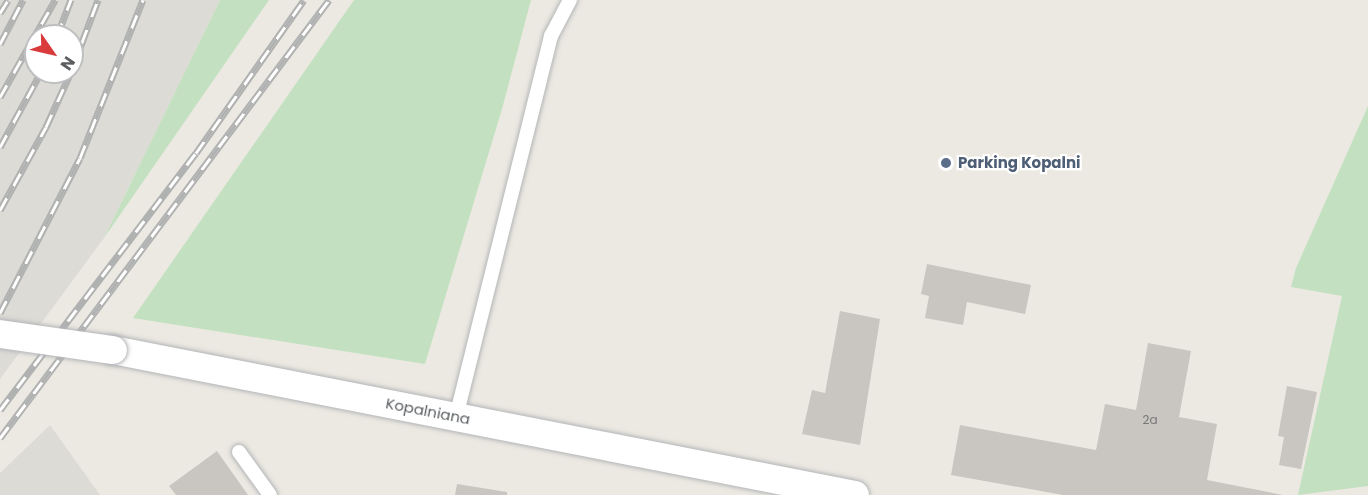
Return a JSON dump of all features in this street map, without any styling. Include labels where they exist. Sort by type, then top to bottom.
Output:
[{"type":"street","name":"Kopalniana","points":[[0,334],[114,350],[855,495]]},
{"type":"lane","points":[[456,417],[551,36],[570,0]]},
{"type":"lane","points":[[239,452],[270,495]]},
{"type":"shaded area","points":[[0,0],[220,0],[104,238],[0,379]]},
{"type":"shaded area","points":[[50,425],[100,495],[0,495],[0,473]]},
{"type":"green space","points":[[220,0],[269,0],[104,238]]},
{"type":"green space","points":[[354,0],[531,0],[502,109],[425,364],[133,318]]},
{"type":"green space","points":[[1368,106],[1368,486],[1298,495],[1342,296],[1291,287],[1296,268]]},
{"type":"building","points":[[927,264],[1031,285],[1025,314],[967,302],[963,325],[925,318],[929,296],[921,294]]},
{"type":"building","points":[[840,311],[880,319],[860,445],[802,434],[812,390],[825,393]]},
{"type":"building","points":[[1148,343],[1191,351],[1179,417],[1217,424],[1207,480],[1283,495],[1063,495],[951,475],[960,425],[1096,450],[1105,404],[1136,410]]},
{"type":"building","points":[[1287,386],[1317,392],[1301,469],[1279,465],[1284,437],[1278,436]]},
{"type":"building","points":[[217,451],[248,495],[176,495],[169,486]]},
{"type":"building","points":[[457,484],[507,492],[507,495],[455,495]]},
{"type":"railway","points":[[0,13],[8,0]]},
{"type":"railway","points":[[0,44],[23,0]]},
{"type":"railway","points":[[0,97],[55,0]]},
{"type":"railway","points":[[62,24],[71,0]]},
{"type":"railway","points":[[84,37],[98,0]]},
{"type":"railway","points":[[0,313],[80,158],[143,0]]},
{"type":"railway","points":[[0,410],[196,153],[304,0]]},
{"type":"railway","points":[[0,438],[329,0]]},
{"type":"railway","points":[[0,147],[34,84]]},
{"type":"railway","points":[[0,210],[46,127],[66,84]]},
{"type":"place","name":"Parking Kopalni","points":[[946,163]]}]
